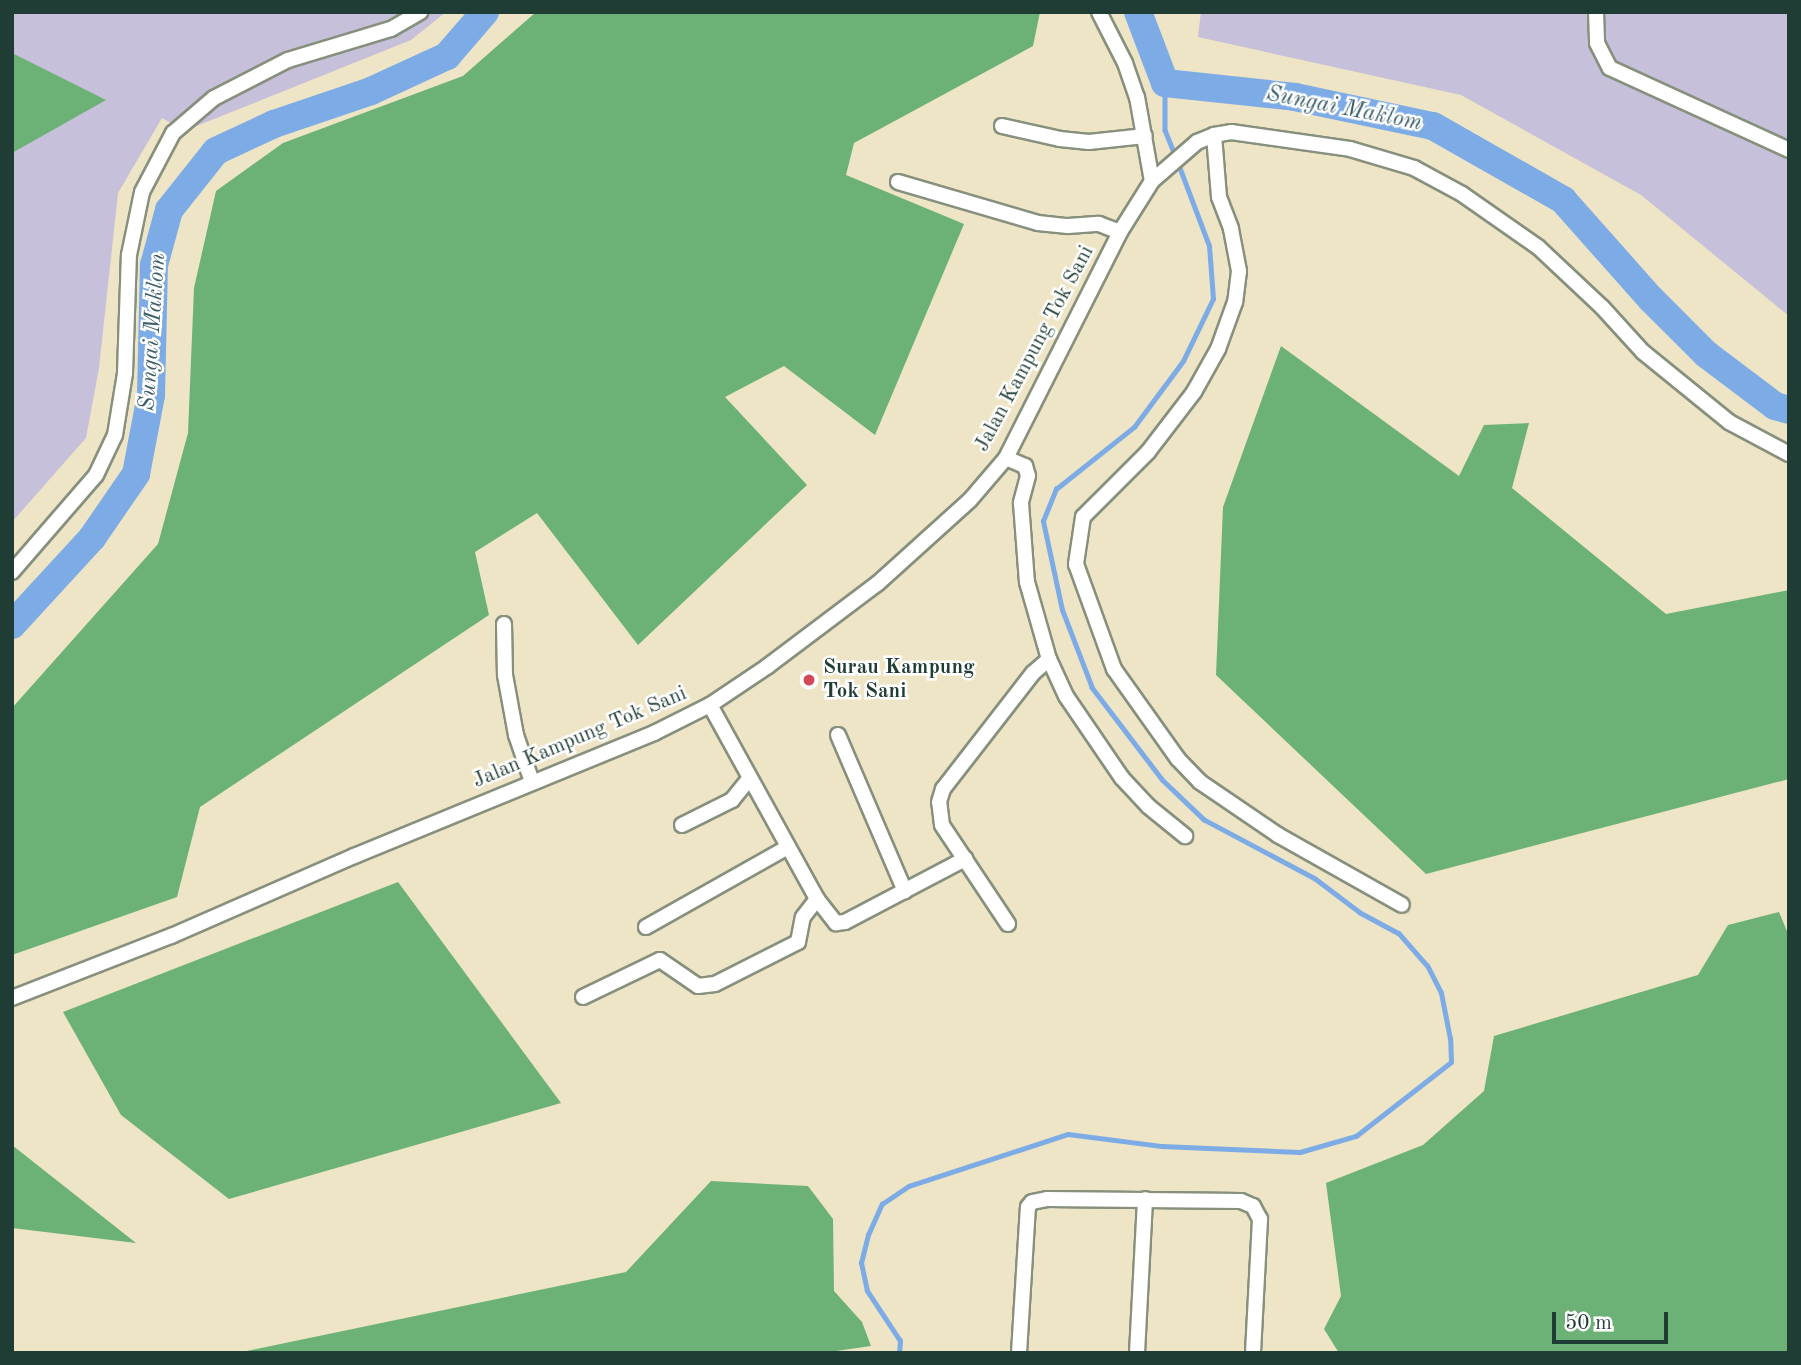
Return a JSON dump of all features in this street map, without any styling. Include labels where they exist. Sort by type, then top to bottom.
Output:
[{"type":"street","points":[[12,572],[96,475],[115,435],[125,373],[129,255],[142,192],[173,133],[214,98],[288,60],[391,29],[420,12]]},
{"type":"street","points":[[1099,12],[1125,63],[1155,178]]},
{"type":"street","points":[[1596,12],[1597,43],[1610,68],[1789,150]]},
{"type":"street","points":[[1002,126],[1060,139],[1089,142],[1145,136]]},
{"type":"street","name":"Jalan Kampung Tok Sani","points":[[12,998],[171,936],[654,733],[710,705],[877,584],[970,500],[1006,458],[1120,232],[1155,178],[1197,142],[1214,135],[1231,132],[1350,149],[1414,167],[1462,194],[1538,247],[1602,307],[1643,352],[1729,422],[1789,454]]},
{"type":"street","points":[[1214,135],[1219,197],[1231,229],[1239,271],[1235,302],[1218,349],[1194,392],[1148,452],[1083,517],[1076,564],[1114,668],[1178,759],[1200,782],[1278,835],[1402,905]]},
{"type":"street","points":[[898,182],[1038,223],[1068,226],[1099,224],[1120,232]]},
{"type":"street","points":[[1006,458],[1025,466],[1028,476],[1021,503],[1027,582],[1049,659],[1066,696],[1122,778],[1149,806],[1185,836]]},
{"type":"street","points":[[504,624],[505,675],[511,711],[532,782]]},
{"type":"street","points":[[1008,923],[942,825],[939,802],[943,789],[1033,673],[1049,659]]},
{"type":"street","points":[[710,705],[817,899],[836,923],[845,922],[965,859]]},
{"type":"street","points":[[838,735],[905,891]]},
{"type":"street","points":[[682,825],[732,800],[750,778]]},
{"type":"street","points":[[646,927],[788,846]]},
{"type":"street","points":[[583,997],[660,961],[698,986],[715,984],[798,942],[803,917],[817,899]]},
{"type":"street","points":[[1137,1353],[1145,1199]]},
{"type":"street","points":[[1019,1353],[1026,1221],[1032,1202],[1145,1199],[1241,1201],[1253,1206],[1260,1219],[1253,1353]]},
{"type":"shaded area","points":[[12,12],[446,12],[411,40],[184,131],[162,118],[118,193],[99,368],[86,438],[12,522]]},
{"type":"shaded area","points":[[1201,12],[1789,12],[1789,316],[1641,195],[1461,95],[1198,37]]},
{"type":"green space","points":[[536,12],[1040,12],[1033,46],[854,143],[846,175],[964,224],[875,435],[784,366],[725,397],[807,485],[638,645],[537,513],[475,552],[489,615],[200,807],[177,897],[12,955],[12,708],[158,544],[188,433],[194,288],[216,191],[283,143],[463,76]]},
{"type":"green space","points":[[12,53],[106,100],[12,153]]},
{"type":"green space","points":[[1281,346],[1459,476],[1484,425],[1529,423],[1512,488],[1666,614],[1789,590],[1789,779],[1426,874],[1216,675],[1223,507]]},
{"type":"green space","points":[[398,882],[561,1103],[229,1199],[121,1115],[63,1012]]},
{"type":"green space","points":[[1779,912],[1789,936],[1789,1353],[1339,1353],[1324,1329],[1341,1296],[1326,1183],[1423,1145],[1484,1091],[1494,1036],[1698,975],[1728,925]]},
{"type":"green space","points":[[12,1145],[136,1243],[12,1228]]},
{"type":"green space","points":[[711,1181],[808,1186],[833,1219],[834,1291],[862,1322],[871,1346],[822,1353],[237,1353],[626,1272]]},
{"type":"waterway","name":"Sungai Maklom","points":[[12,625],[92,538],[136,474],[151,395],[154,265],[169,210],[216,151],[274,124],[371,91],[447,56],[485,12]]},
{"type":"waterway","name":"Sungai Maklom","points":[[1138,12],[1165,83],[1295,97],[1433,126],[1563,200],[1651,299],[1706,354],[1775,406],[1789,410]]},
{"type":"waterway","points":[[1165,83],[1165,130],[1175,155]]},
{"type":"waterway","points":[[899,1353],[900,1341],[867,1291],[861,1263],[868,1235],[882,1204],[909,1186],[1068,1134],[1162,1146],[1300,1152],[1356,1136],[1451,1062],[1450,1039],[1441,993],[1427,966],[1399,934],[1360,913],[1315,879],[1204,820],[1162,780],[1092,688],[1062,610],[1043,521],[1056,489],[1134,427],[1183,361],[1213,299],[1209,246],[1178,164]]},
{"type":"place","name":"Surau Kampung Tok Sani","points":[[809,680]]}]
